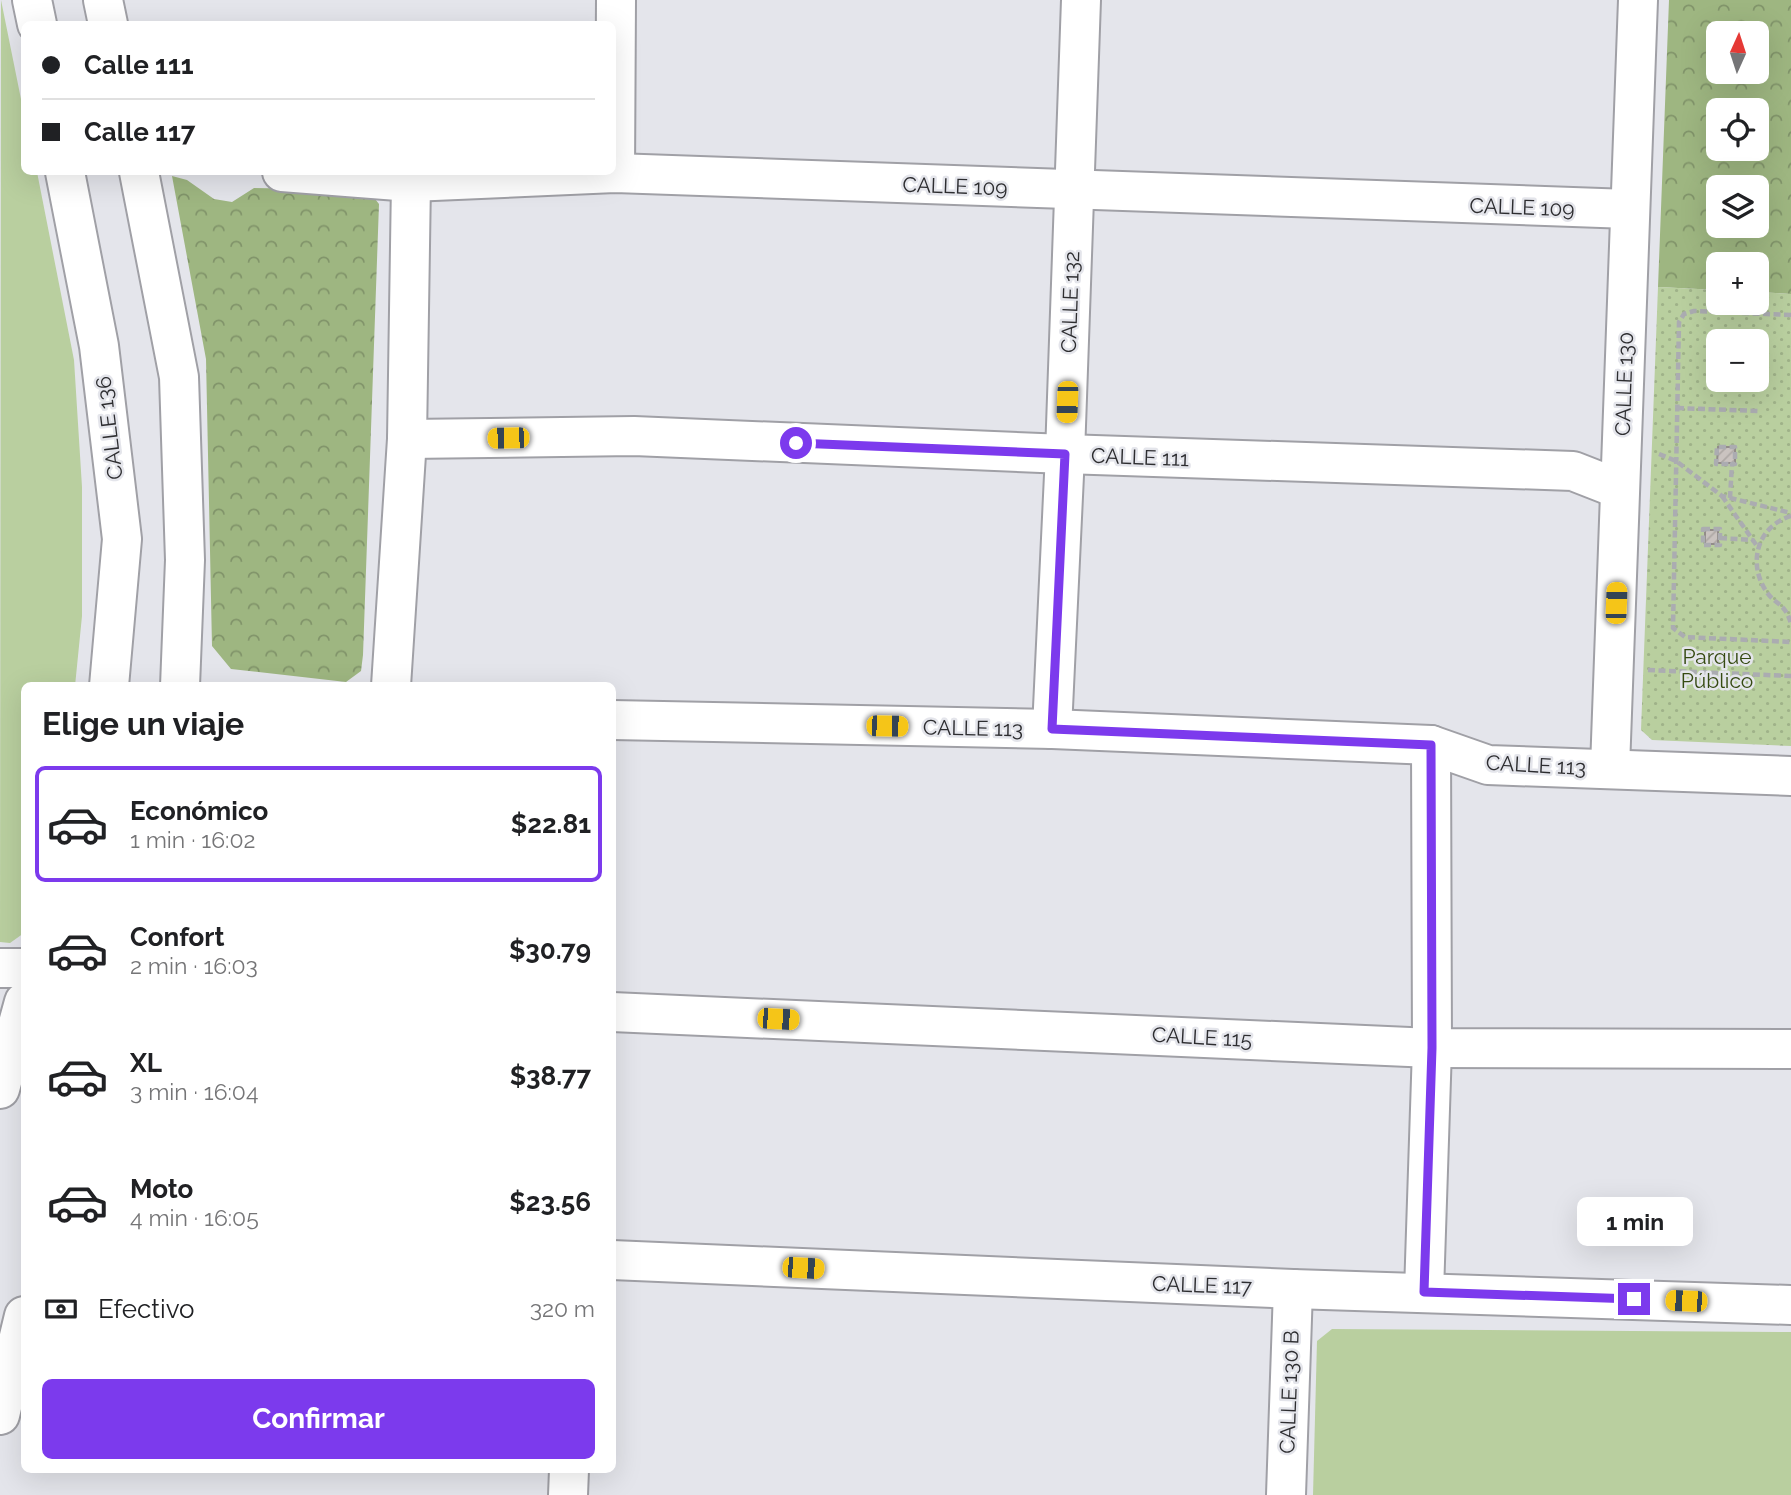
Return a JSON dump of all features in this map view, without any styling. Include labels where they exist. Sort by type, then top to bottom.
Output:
[{"type":"street","points":[[32,0],[36,21]]},
{"type":"street","points":[[103,0],[107,21]]},
{"type":"street","points":[[616,0],[616,21]]},
{"type":"street","name":"CALLE 132","points":[[1052,729],[1081,0]]},
{"type":"street","name":"CALLE 130","points":[[1610,768],[1638,0]]},
{"type":"street","name":"CALLE 109","points":[[616,173],[1629,209]]},
{"type":"street","name":"CALLE 136","points":[[66,175],[99,346],[122,539],[109,682]]},
{"type":"street","points":[[140,175],[179,377],[185,560],[180,682]]},
{"type":"street","name":"CALLE 109","points":[[321,175],[411,182],[570,175]]},
{"type":"street","points":[[391,682],[407,439],[411,182]]},
{"type":"street","name":"CALLE 111","points":[[407,439],[634,436],[1573,471],[1619,488]]},
{"type":"street","name":"CALLE 113","points":[[616,720],[1052,729],[1431,745],[1488,765],[1791,776]]},
{"type":"street","points":[[1424,1292],[1432,1048],[1431,745]]},
{"type":"street","points":[[0,968],[21,968]]},
{"type":"street","name":"CALLE 115","points":[[616,1012],[1432,1048],[1791,1049]]},
{"type":"street","points":[[0,1089],[21,1013]]},
{"type":"street","name":"CALLE 117","points":[[616,1261],[1293,1289],[1791,1305]]},
{"type":"street","name":"CALLE 130 B","points":[[1286,1495],[1293,1289]]},
{"type":"street","points":[[0,1415],[21,1328]]},
{"type":"street","points":[[568,1495],[569,1473]]},
{"type":"path","points":[[1791,315],[1694,312],[1684,314],[1679,322],[1673,628],[1685,637],[1791,642]]},
{"type":"path","points":[[1677,408],[1759,411]]},
{"type":"path","points":[[1730,498],[1735,447],[1717,446],[1716,464],[1732,464]]},
{"type":"path","points":[[1652,451],[1676,461],[1722,496],[1757,546],[1758,569],[1766,591],[1789,611],[1791,624]]},
{"type":"path","points":[[1722,496],[1791,514]]},
{"type":"path","points":[[1757,546],[1781,519],[1791,514]]},
{"type":"path","points":[[1703,529],[1720,529],[1720,538],[1720,545],[1703,545],[1703,529]]},
{"type":"path","points":[[1720,538],[1753,540]]},
{"type":"path","points":[[1644,670],[1791,676]]},
{"type":"green space","points":[[1,0],[21,99],[21,175],[38,175],[74,360],[82,487],[82,616],[75,682],[21,682],[21,935],[10,943],[0,942]]},
{"type":"green space","points":[[1669,0],[1791,0],[1791,294],[1769,293],[1769,252],[1706,252],[1706,289],[1658,287]]},
{"type":"green space","points":[[172,176],[187,180],[214,199],[232,202],[254,188],[368,190],[379,204],[363,655],[361,671],[346,682],[231,669],[212,646],[206,359]]},
{"type":"green space","name":"Parque Público","points":[[1658,287],[1706,289],[1706,315],[1769,315],[1769,293],[1791,294],[1791,746],[1652,740],[1641,730]]},
{"type":"green space","points":[[1332,1329],[1791,1332],[1791,1495],[1313,1495],[1317,1341]]},
{"type":"building","points":[[1718,447],[1735,447],[1735,463],[1717,463]]},
{"type":"building","points":[[1705,530],[1718,530],[1718,544],[1705,544]]},
{"type":"route","points":[[796,443],[1065,454],[1052,729],[1431,745],[1432,1048],[1424,1292],[1634,1299]]}]
